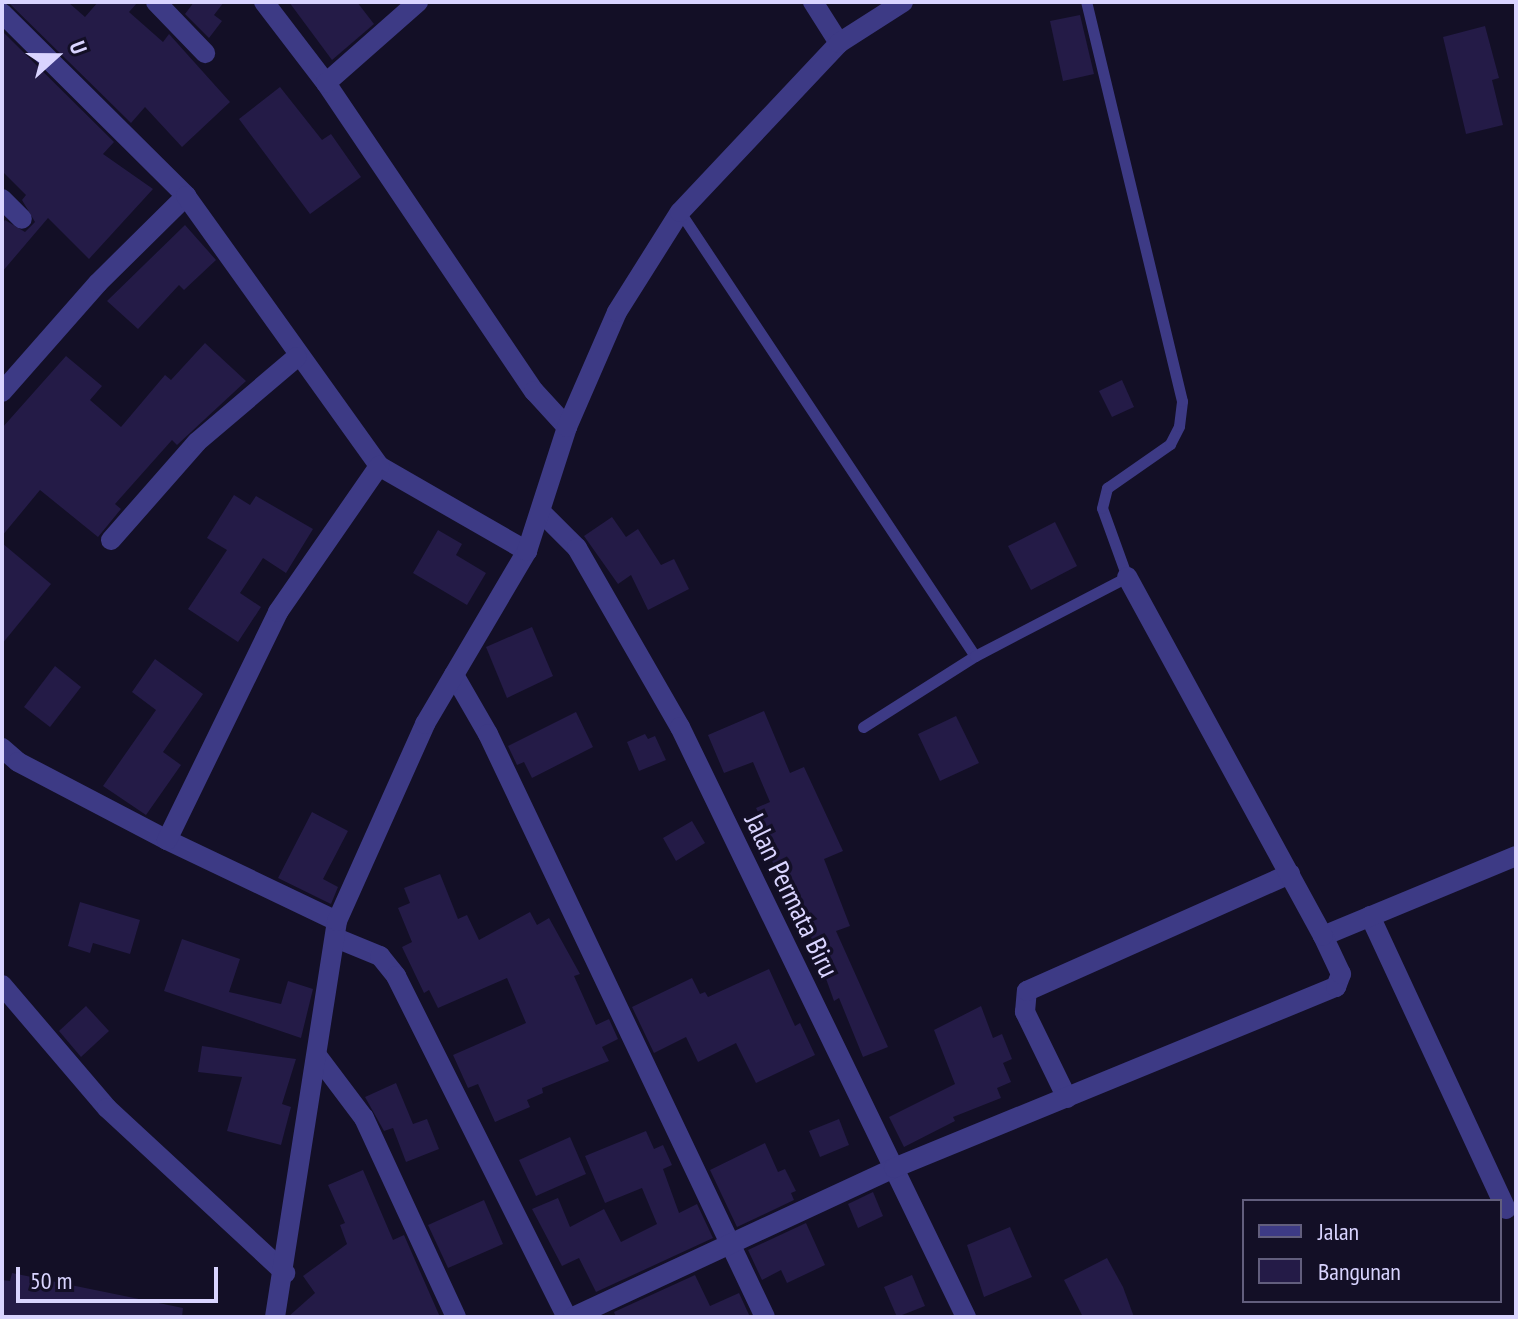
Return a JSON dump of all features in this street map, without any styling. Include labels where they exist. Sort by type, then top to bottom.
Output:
[{"type":"street","points":[[156,2],[205,53]]},
{"type":"street","points":[[264,2],[326,83],[534,391],[567,427]]},
{"type":"street","points":[[326,83],[418,2]]},
{"type":"street","points":[[813,2],[839,43]]},
{"type":"street","points":[[275,1317],[285,1273],[336,930],[391,793],[454,675],[527,551],[543,514],[567,427],[617,312],[680,212],[839,43],[903,2]]},
{"type":"street","points":[[2,13],[186,196],[297,357],[379,466],[527,551]]},
{"type":"street","points":[[2,392],[98,283],[186,196]]},
{"type":"street","points":[[2,199],[22,219]]},
{"type":"street","points":[[111,540],[197,442],[297,357]]},
{"type":"street","points":[[167,840],[278,612],[379,466]]},
{"type":"street","name":"Jalan Permata Biru","points":[[543,514],[590,568],[680,727],[966,1317]]},
{"type":"street","points":[[573,1317],[894,1168],[1336,987],[1341,974],[1323,936],[1127,577]]},
{"type":"street","points":[[454,675],[488,734],[765,1317]]},
{"type":"street","points":[[2,748],[18,762],[380,956],[396,976],[567,1317]]},
{"type":"street","points":[[1323,936],[1516,856]]},
{"type":"street","points":[[1067,1098],[1025,1012],[1027,991],[1290,874]]},
{"type":"street","points":[[1370,916],[1501,1199]]},
{"type":"street","points":[[2,985],[107,1108],[285,1273]]},
{"type":"street","points":[[318,1057],[364,1118],[456,1317]]},
{"type":"street","points":[[1502,1200],[1506,1209]]},
{"type":"lane","points":[[863,727],[975,656],[1127,577],[1102,508],[1107,488],[1170,444],[1182,401],[1086,2]]},
{"type":"lane","points":[[680,212],[975,656]]},
{"type":"building","points":[[8,2],[68,2],[85,17],[98,2],[138,2],[129,12],[163,42],[169,34],[230,102],[182,147],[145,107],[131,123]]},
{"type":"building","points":[[194,2],[224,2],[214,15],[222,21],[209,38],[185,14]]},
{"type":"building","points":[[289,2],[357,2],[374,24],[332,60]]},
{"type":"building","points":[[1080,15],[1094,74],[1063,81],[1050,21]]},
{"type":"building","points":[[1485,26],[1499,78],[1492,80],[1503,125],[1466,134],[1443,37]]},
{"type":"building","points":[[2,31],[114,142],[103,154],[153,189],[89,259],[48,218],[2,272],[2,224],[5,220],[25,232],[35,222],[22,200],[26,195],[2,171]]},
{"type":"building","points":[[280,87],[322,140],[331,134],[361,177],[310,214],[239,119]]},
{"type":"building","points":[[185,225],[216,260],[184,290],[179,285],[138,329],[107,301]]},
{"type":"building","points":[[205,343],[246,381],[177,445],[172,440],[115,504],[121,509],[98,537],[40,490],[2,536],[2,428],[66,356],[102,386],[90,400],[121,427],[165,375],[171,380]]},
{"type":"building","points":[[1122,380],[1134,407],[1112,417],[1099,391]]},
{"type":"building","points":[[234,495],[250,505],[256,496],[313,529],[286,573],[263,558],[240,593],[261,607],[238,642],[188,609],[227,550],[207,538]]},
{"type":"building","points":[[612,517],[626,537],[638,529],[661,565],[674,559],[689,589],[648,610],[631,575],[618,584],[584,536]]},
{"type":"building","points":[[1055,522],[1077,566],[1031,590],[1008,546]]},
{"type":"building","points":[[438,530],[462,544],[456,555],[486,573],[467,605],[413,573]]},
{"type":"building","points":[[2,543],[51,584],[2,644]]},
{"type":"building","points":[[532,627],[553,676],[507,698],[486,647]]},
{"type":"building","points":[[155,659],[203,694],[163,752],[181,765],[146,815],[103,786],[156,710],[132,692]]},
{"type":"building","points":[[55,666],[81,687],[50,727],[24,707]]},
{"type":"building","points":[[764,711],[790,773],[804,767],[843,851],[824,859],[850,926],[836,931],[888,1047],[863,1057],[839,998],[834,1001],[805,920],[794,924],[782,895],[787,893],[766,848],[757,852],[745,826],[761,818],[756,808],[770,802],[753,762],[724,773],[708,735]]},
{"type":"building","points":[[576,712],[593,747],[532,778],[524,762],[517,765],[508,746]]},
{"type":"building","points":[[956,716],[979,763],[940,781],[918,734]]},
{"type":"building","points":[[645,734],[648,739],[655,736],[666,760],[639,771],[627,742]]},
{"type":"building","points":[[312,812],[348,831],[323,879],[338,887],[331,904],[278,878]]},
{"type":"building","points":[[692,821],[705,843],[676,861],[663,838]]},
{"type":"building","points":[[440,874],[458,919],[467,915],[479,940],[530,912],[537,925],[549,918],[580,974],[574,976],[596,1025],[609,1019],[618,1039],[602,1047],[609,1061],[542,1088],[543,1093],[527,1100],[530,1107],[495,1122],[478,1084],[468,1088],[453,1055],[526,1023],[507,978],[438,1008],[429,990],[424,993],[402,947],[412,942],[398,908],[410,903],[404,888]]},
{"type":"building","points":[[80,902],[140,920],[130,954],[93,943],[90,953],[68,946]]},
{"type":"building","points":[[182,939],[240,959],[229,992],[281,1004],[288,981],[313,989],[301,1038],[164,991]]},
{"type":"building","points":[[769,969],[795,1026],[800,1023],[815,1055],[756,1083],[736,1043],[698,1062],[686,1037],[654,1053],[632,1007],[692,978],[700,994],[705,992],[708,997]]},
{"type":"building","points":[[86,1006],[109,1031],[81,1057],[59,1031]]},
{"type":"building","points":[[981,1006],[993,1038],[1002,1034],[1012,1059],[1003,1063],[1011,1082],[997,1088],[1001,1098],[953,1117],[955,1121],[904,1147],[889,1117],[955,1084],[934,1030]]},
{"type":"building","points":[[202,1046],[296,1059],[282,1104],[291,1107],[281,1145],[227,1131],[242,1077],[198,1072]]},
{"type":"building","points":[[396,1083],[413,1124],[427,1119],[439,1149],[406,1162],[393,1128],[384,1131],[365,1097]]},
{"type":"building","points":[[839,1119],[849,1145],[820,1157],[809,1131]]},
{"type":"building","points":[[646,1131],[654,1149],[663,1145],[672,1165],[663,1169],[679,1213],[697,1204],[713,1238],[596,1292],[579,1258],[562,1266],[532,1209],[558,1198],[570,1227],[604,1209],[621,1242],[657,1224],[642,1188],[605,1203],[585,1156]]},
{"type":"building","points":[[570,1137],[586,1174],[536,1196],[519,1160]]},
{"type":"building","points":[[765,1143],[778,1172],[785,1169],[796,1191],[791,1193],[794,1200],[737,1227],[710,1170]]},
{"type":"building","points":[[363,1170],[393,1240],[404,1235],[440,1317],[288,1317],[315,1293],[303,1276],[347,1244],[340,1225],[345,1223],[328,1185]]},
{"type":"building","points":[[873,1192],[883,1216],[858,1228],[848,1204]]},
{"type":"building","points":[[484,1200],[503,1244],[448,1268],[428,1225]]},
{"type":"building","points":[[806,1223],[825,1265],[787,1283],[781,1270],[762,1280],[748,1250]]},
{"type":"building","points":[[1010,1227],[1032,1277],[984,1297],[967,1245]]},
{"type":"building","points":[[1107,1258],[1123,1287],[1134,1317],[1083,1317],[1064,1280]]},
{"type":"building","points":[[12,1273],[183,1308],[182,1317],[2,1317],[2,1280],[10,1281]]},
{"type":"building","points":[[695,1275],[710,1306],[739,1293],[750,1317],[616,1317],[614,1312]]},
{"type":"building","points":[[912,1275],[925,1306],[897,1317],[884,1287]]}]
